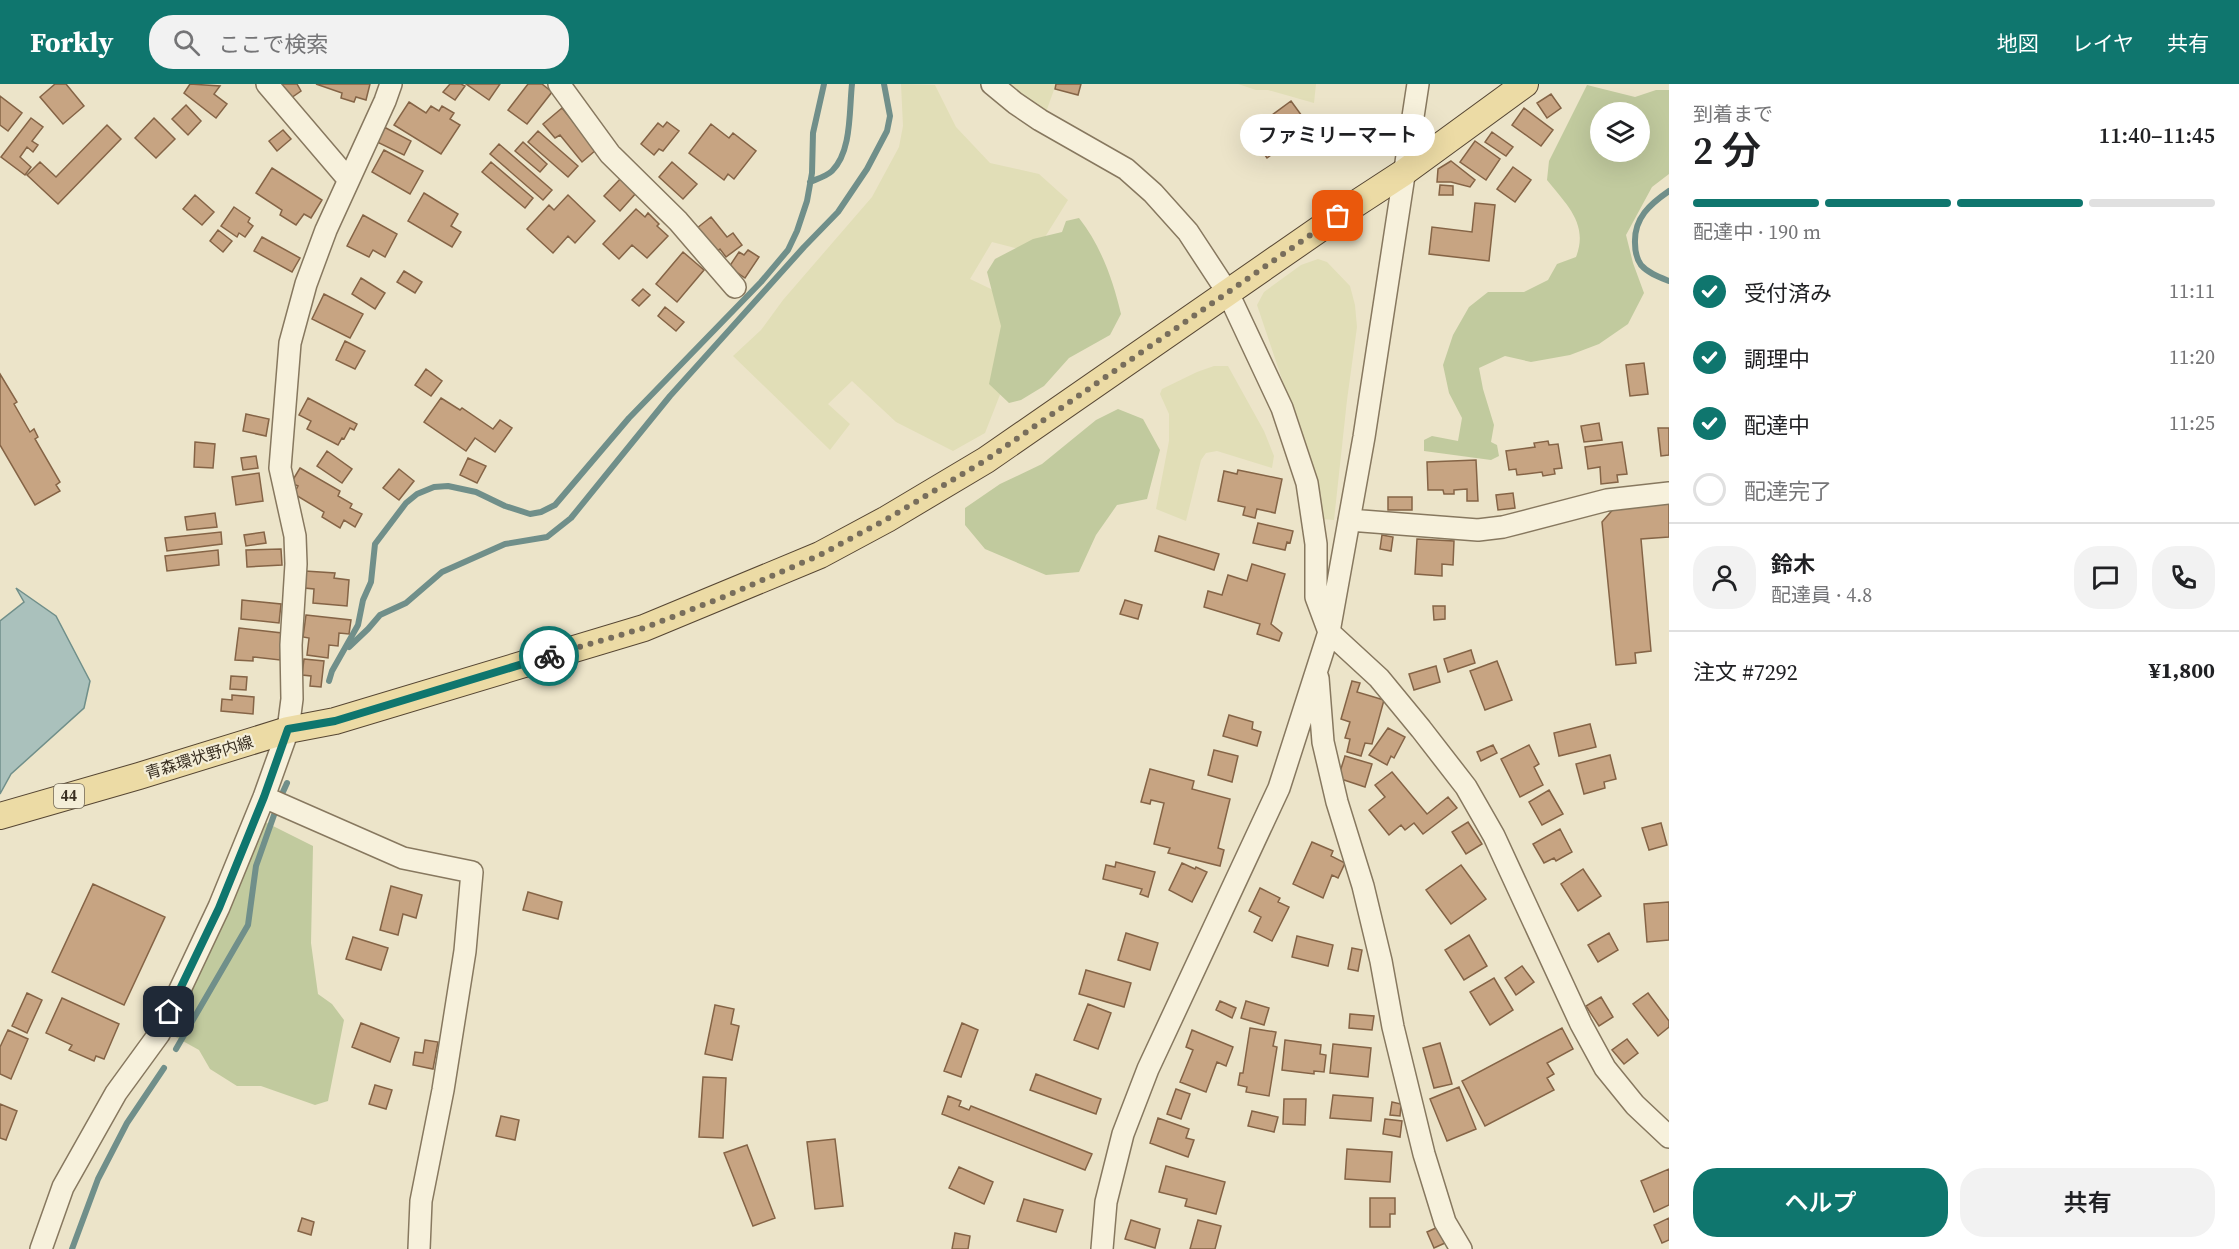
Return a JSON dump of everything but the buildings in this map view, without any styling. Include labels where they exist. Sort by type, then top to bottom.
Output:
[{"type":"main road","name":"青森環状野内線","points":[[0,816],[139,776],[288,729],[335,721],[644,628],[820,555],[887,519],[986,460],[1403,173],[1526,84]]},
{"type":"street","points":[[267,84],[348,179]]},
{"type":"street","points":[[41,1249],[63,1187],[116,1093],[159,1034],[219,908],[264,797],[288,729],[292,699],[291,645],[296,564],[295,536],[280,468],[290,343],[306,284],[326,230],[391,84]]},
{"type":"street","points":[[559,84],[610,154],[678,221],[735,287]]},
{"type":"street","points":[[992,84],[1040,120],[1126,170],[1153,192],[1188,232],[1228,293],[1282,408],[1307,483],[1316,544],[1316,597],[1329,633],[1379,678],[1466,787],[1494,836],[1581,1024],[1605,1068],[1635,1105],[1669,1137]]},
{"type":"street","points":[[1102,1249],[1106,1202],[1123,1134],[1152,1059],[1279,789],[1329,633],[1364,437],[1418,84]]},
{"type":"street","points":[[1349,520],[1478,530],[1503,528],[1607,500],[1669,493]]},
{"type":"street","points":[[1317,668],[1323,742],[1337,802],[1365,896],[1381,961],[1393,1027],[1424,1154],[1445,1222],[1461,1249]]},
{"type":"street","points":[[264,797],[403,858],[472,872],[465,951],[443,1090],[421,1201],[419,1249]]},
{"type":"shaded area","points":[[901,84],[935,85],[956,127],[990,163],[1039,174],[1068,200],[1035,253],[992,242],[970,279],[991,289],[1025,331],[985,433],[953,451],[896,422],[852,381],[828,404],[850,424],[830,450],[733,356],[761,330],[783,300],[872,197],[899,147],[903,126]]},
{"type":"shaded area","points":[[1010,84],[1056,84],[1045,115]]},
{"type":"shaded area","points":[[1238,84],[1316,84],[1314,103],[1268,90],[1256,90]]},
{"type":"shaded area","points":[[1318,259],[1327,262],[1350,286],[1357,327],[1334,520],[1322,519],[1320,492],[1257,305],[1264,292],[1301,265]]},
{"type":"shaded area","points":[[1214,366],[1228,366],[1264,431],[1274,456],[1272,468],[1217,451],[1206,453],[1201,460],[1186,521],[1156,509],[1169,441],[1169,414],[1160,394],[1162,389]]},
{"type":"green space","points":[[1587,85],[1635,97],[1656,90],[1669,90],[1669,174],[1652,187],[1626,235],[1644,293],[1628,324],[1599,344],[1570,355],[1531,362],[1505,356],[1479,368],[1494,425],[1491,442],[1497,445],[1499,456],[1491,460],[1424,451],[1424,440],[1432,436],[1458,441],[1462,418],[1449,393],[1443,365],[1453,335],[1469,307],[1488,292],[1524,292],[1548,280],[1557,264],[1576,257],[1580,234],[1578,224],[1568,206],[1547,180],[1549,161]]},
{"type":"green space","points":[[1079,218],[1094,240],[1105,264],[1121,314],[1110,335],[1069,358],[1044,386],[1021,400],[1009,403],[989,384],[1001,326],[987,272],[995,259],[1033,239],[1062,232],[1066,221]]},
{"type":"green space","points":[[1118,409],[1143,419],[1160,450],[1147,499],[1117,505],[1096,535],[1079,572],[1046,575],[985,549],[965,525],[965,508],[1000,484],[1042,464],[1096,420]]},
{"type":"green space","points":[[265,822],[313,846],[311,943],[318,994],[332,1004],[344,1020],[328,1101],[315,1105],[261,1086],[237,1086],[210,1069],[199,1050],[172,1035]]},
{"type":"water","points":[[16,588],[56,616],[90,681],[84,708],[11,774],[0,794],[0,621],[24,602]]},
{"type":"waterway","points":[[329,681],[332,671],[358,625],[363,600],[371,582],[375,544],[406,503],[417,494],[434,487],[448,486],[476,492],[505,506],[530,514],[541,512],[555,505],[629,418],[761,282],[788,250],[807,201],[812,173],[813,133],[824,84]]},
{"type":"waterway","points":[[810,182],[832,171],[843,153],[848,130],[852,84]]},
{"type":"waterway","points":[[349,647],[380,615],[406,603],[442,572],[505,544],[547,537],[571,518],[670,396],[838,212],[867,169],[887,131],[890,116],[884,84]]},
{"type":"waterway","points":[[1669,191],[1645,212],[1635,234],[1636,254],[1641,265],[1650,273],[1669,281]]},
{"type":"waterway","points":[[282,794],[287,783]]},
{"type":"waterway","points":[[176,1049],[248,925],[256,866],[274,815]]},
{"type":"waterway","points":[[72,1249],[98,1179],[127,1123],[164,1068]]},
{"type":"way so far","points":[[549,656],[644,628],[726,596],[820,555],[887,519],[986,460],[1338,216]]},
{"type":"place","name":"ファミリーマート","points":[[1338,216]]},
{"type":"route","points":[[169,1012],[219,908],[264,797],[288,729],[335,721],[549,656]]}]
